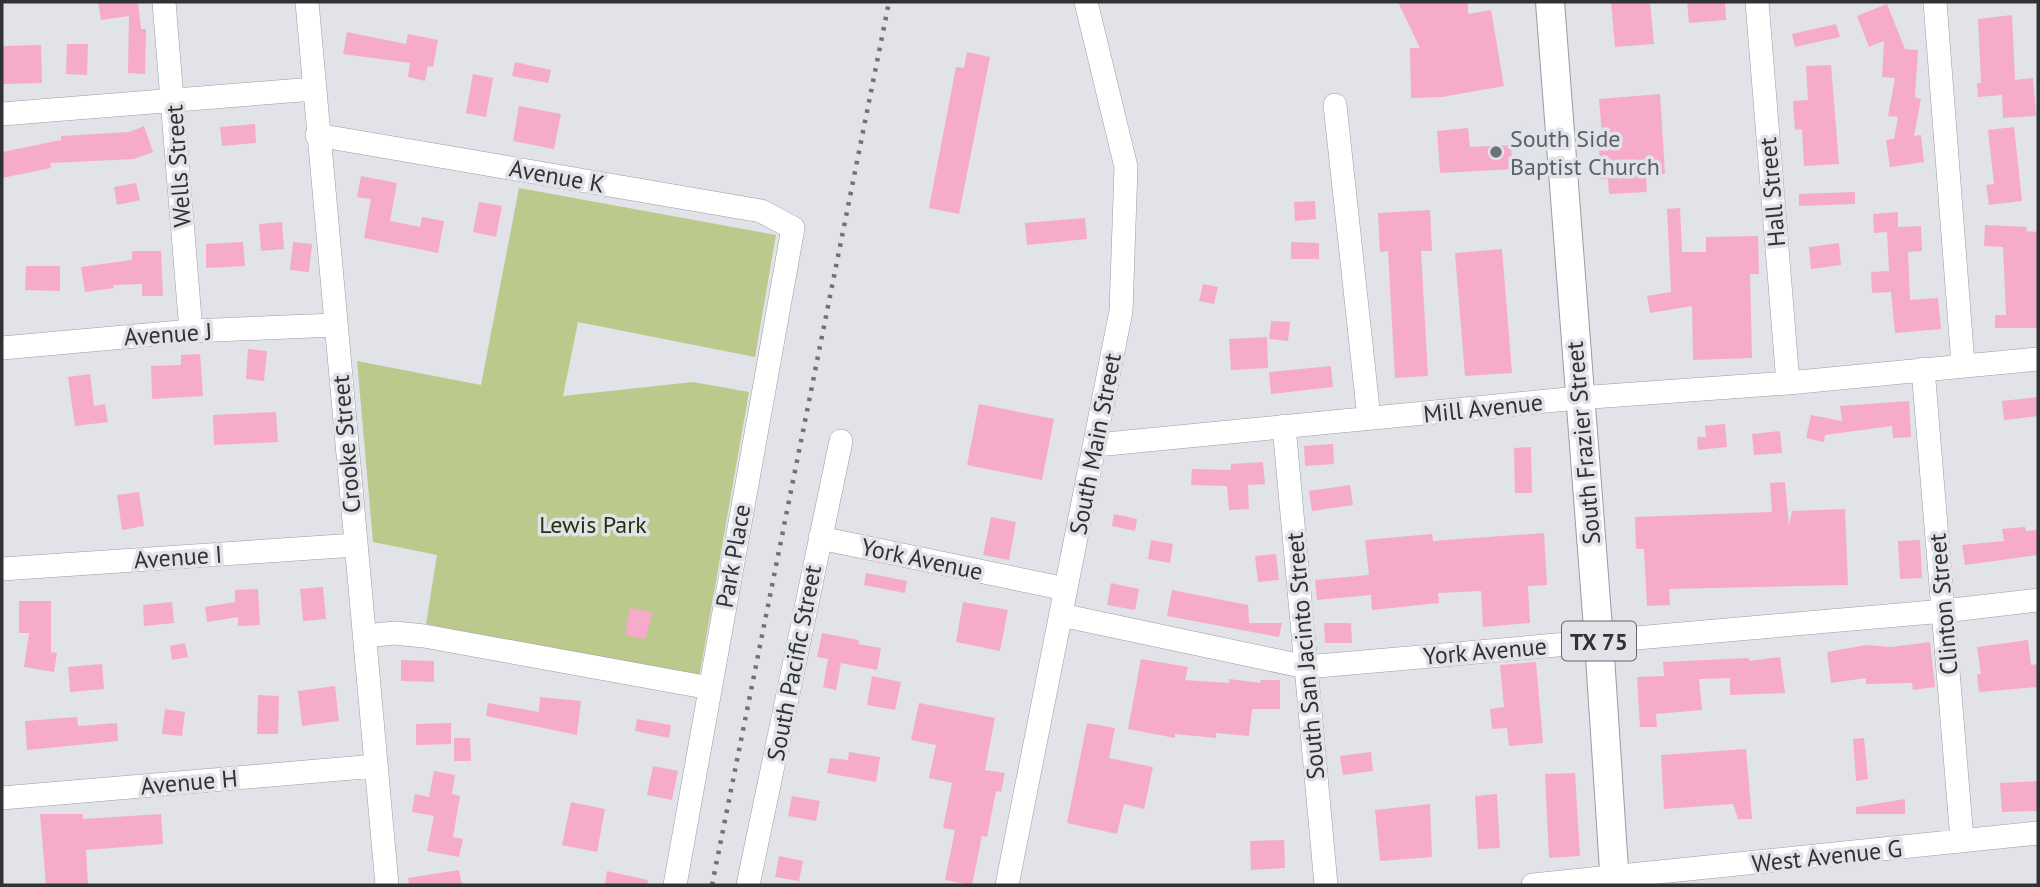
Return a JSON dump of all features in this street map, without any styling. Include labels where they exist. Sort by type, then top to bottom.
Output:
[{"type":"main road","name":"South Frazier Street","points":[[1550,2],[1578,398],[1600,641],[1615,881]]},
{"type":"street","name":"Wells Street","points":[[164,2],[191,331]]},
{"type":"street","name":"Crooke Street","points":[[307,2],[387,885]]},
{"type":"street","name":"South Main Street","points":[[1007,885],[1121,311],[1127,174],[1086,2]]},
{"type":"street","name":"Hall Street","points":[[1757,2],[1788,383]]},
{"type":"street","points":[[1935,2],[1963,364]]},
{"type":"street","points":[[2,114],[314,89]]},
{"type":"street","points":[[1335,105],[1369,418]]},
{"type":"street","name":"Avenue K","points":[[317,135],[761,211],[793,228]]},
{"type":"street","name":"Park Place","points":[[676,885],[793,228]]},
{"type":"street","name":"Avenue J","points":[[2,348],[191,331],[335,324]]},
{"type":"street","name":"Mill Avenue","points":[[1096,445],[1578,398],[1788,383],[1963,364],[2038,359]]},
{"type":"street","name":"Clinton Street","points":[[1923,369],[1962,840]]},
{"type":"street","name":"South San Jacinto Street","points":[[1284,426],[1326,885]]},
{"type":"street","name":"South Pacific Street","points":[[748,885],[841,441]]},
{"type":"street","name":"York Avenue","points":[[820,538],[1066,589]]},
{"type":"street","name":"Avenue I","points":[[2,569],[355,545]]},
{"type":"street","name":"York Avenue","points":[[1061,615],[1306,667],[1944,611],[2038,600]]},
{"type":"street","points":[[365,636],[395,633],[424,636],[710,688]]},
{"type":"street","name":"Avenue H","points":[[2,798],[376,766]]},
{"type":"street","name":"West Avenue G","points":[[1533,885],[1615,881],[2038,833]]},
{"type":"green space","name":"Lewis Park","points":[[519,188],[776,235],[755,357],[578,322],[563,396],[693,382],[749,392],[699,678],[426,624],[437,555],[373,542],[357,361],[481,385]]},
{"type":"building","points":[[98,2],[138,2],[141,29],[146,29],[145,74],[128,73],[129,16],[101,20]]},
{"type":"building","points":[[1398,2],[1468,2],[1468,14],[1491,10],[1504,86],[1442,97],[1411,98],[1410,48],[1420,48]]},
{"type":"building","points":[[1611,2],[1650,2],[1654,44],[1615,47]]},
{"type":"building","points":[[1687,2],[1725,2],[1726,20],[1689,23]]},
{"type":"building","points":[[1887,4],[1905,49],[1918,50],[1915,97],[1921,99],[1914,136],[1921,135],[1924,162],[1890,167],[1886,140],[1894,139],[1898,117],[1888,116],[1895,78],[1882,77],[1884,41],[1869,47],[1857,16]]},
{"type":"building","points":[[2012,15],[2015,80],[2033,78],[2036,116],[2003,118],[2002,95],[1978,97],[1977,83],[1981,83],[1978,19]]},
{"type":"building","points":[[1836,24],[1840,37],[1795,47],[1792,34]]},
{"type":"building","points":[[347,32],[406,44],[408,34],[438,40],[433,67],[428,66],[425,81],[408,77],[410,63],[343,54]]},
{"type":"building","points":[[67,44],[88,44],[87,75],[66,74]]},
{"type":"building","points":[[41,45],[42,83],[2,84],[2,46]]},
{"type":"building","points":[[967,52],[990,57],[959,214],[929,208],[956,67],[964,68]]},
{"type":"building","points":[[515,62],[551,70],[548,83],[512,76]]},
{"type":"building","points":[[1831,65],[1839,164],[1804,166],[1802,129],[1795,130],[1793,101],[1808,100],[1806,66]]},
{"type":"building","points":[[473,74],[493,78],[486,117],[466,113]]},
{"type":"building","points":[[1660,94],[1665,174],[1646,175],[1647,192],[1609,194],[1608,179],[1601,179],[1599,147],[1603,147],[1599,99]]},
{"type":"building","points":[[519,106],[561,114],[554,149],[513,141]]},
{"type":"building","points":[[255,124],[256,143],[222,146],[220,127]]},
{"type":"building","points":[[144,126],[153,152],[134,159],[50,163],[51,168],[2,178],[2,152],[61,140],[61,136],[129,132]]},
{"type":"building","points":[[2014,127],[2022,201],[1989,205],[1986,185],[1994,184],[1988,130]]},
{"type":"building","points":[[1468,128],[1470,147],[1511,145],[1513,169],[1440,173],[1437,131]]},
{"type":"building","points":[[361,176],[397,183],[390,221],[420,227],[422,217],[444,221],[438,253],[364,238],[371,199],[357,197]]},
{"type":"building","points":[[136,183],[140,200],[117,205],[114,187]]},
{"type":"building","points":[[1855,192],[1855,204],[1799,206],[1799,194]]},
{"type":"building","points":[[1315,201],[1316,219],[1295,221],[1294,202]]},
{"type":"building","points":[[479,202],[502,206],[496,237],[473,232]]},
{"type":"building","points":[[1680,208],[1682,252],[1706,252],[1706,237],[1758,236],[1759,274],[1750,274],[1752,358],[1693,360],[1692,306],[1650,313],[1647,296],[1671,292],[1667,209]]},
{"type":"building","points":[[1430,210],[1432,251],[1421,251],[1428,376],[1395,378],[1388,251],[1380,252],[1378,213]]},
{"type":"building","points":[[1898,212],[1898,227],[1921,226],[1922,251],[1908,252],[1910,300],[1938,298],[1941,329],[1895,333],[1891,292],[1872,293],[1871,272],[1889,271],[1887,232],[1874,233],[1873,214]]},
{"type":"building","points":[[1085,218],[1087,239],[1027,245],[1025,223]]},
{"type":"building","points":[[282,222],[284,249],[261,251],[259,224]]},
{"type":"building","points":[[1985,225],[2027,227],[2026,231],[2038,232],[2038,328],[1995,328],[1995,315],[2006,315],[2003,247],[1984,246]]},
{"type":"building","points":[[243,242],[245,266],[206,268],[206,244]]},
{"type":"building","points":[[293,242],[312,244],[309,272],[290,270]]},
{"type":"building","points":[[1291,242],[1319,243],[1319,259],[1291,259]]},
{"type":"building","points":[[1839,243],[1841,265],[1811,269],[1809,247]]},
{"type":"building","points":[[1502,249],[1512,373],[1465,376],[1455,253]]},
{"type":"building","points":[[132,251],[161,251],[163,296],[142,296],[142,284],[113,285],[114,288],[85,292],[81,267],[132,260]]},
{"type":"building","points":[[26,266],[60,266],[60,291],[25,290]]},
{"type":"building","points":[[1203,284],[1218,287],[1214,304],[1199,301]]},
{"type":"building","points":[[1271,321],[1290,322],[1288,341],[1269,339]]},
{"type":"building","points":[[1267,337],[1268,368],[1231,370],[1229,339]]},
{"type":"building","points":[[248,349],[267,351],[264,381],[246,379]]},
{"type":"building","points":[[200,354],[203,396],[152,399],[151,366],[181,365],[181,355]]},
{"type":"building","points":[[1331,366],[1333,387],[1271,394],[1269,372]]},
{"type":"building","points":[[90,374],[94,406],[105,404],[108,422],[75,426],[68,377]]},
{"type":"building","points":[[2038,397],[2038,416],[2004,420],[2002,401]]},
{"type":"building","points":[[1909,401],[1911,437],[1893,438],[1892,426],[1825,435],[1824,442],[1806,438],[1811,415],[1842,421],[1840,406]]},
{"type":"building","points":[[979,404],[1054,419],[1042,480],[967,465]]},
{"type":"building","points":[[276,412],[278,442],[214,445],[213,415]]},
{"type":"building","points":[[1725,424],[1727,447],[1698,450],[1697,437],[1706,437],[1705,426]]},
{"type":"building","points":[[1780,431],[1782,453],[1754,455],[1752,434]]},
{"type":"building","points":[[1333,444],[1334,464],[1305,466],[1304,446]]},
{"type":"building","points":[[1531,447],[1532,493],[1515,493],[1514,448]]},
{"type":"building","points":[[1263,462],[1265,484],[1248,485],[1249,509],[1229,510],[1227,486],[1191,485],[1192,469],[1231,470],[1231,464]]},
{"type":"building","points":[[1785,482],[1789,526],[1792,511],[1845,509],[1848,585],[1669,589],[1670,605],[1647,606],[1644,549],[1636,549],[1635,517],[1772,512],[1770,483]]},
{"type":"building","points":[[1350,485],[1353,505],[1312,511],[1309,491]]},
{"type":"building","points":[[139,492],[144,526],[122,530],[117,495]]},
{"type":"building","points":[[1114,514],[1137,519],[1135,531],[1112,526]]},
{"type":"building","points":[[991,517],[1016,522],[1009,560],[983,555]]},
{"type":"building","points":[[2025,527],[2026,531],[2038,530],[2038,555],[1965,565],[1962,545],[2004,541],[2002,529]]},
{"type":"building","points":[[1544,533],[1547,585],[1528,586],[1530,623],[1483,627],[1481,591],[1438,593],[1439,603],[1372,610],[1371,595],[1317,600],[1315,580],[1369,575],[1365,540],[1432,534],[1433,541]]},
{"type":"building","points":[[1151,540],[1173,544],[1170,563],[1148,559]]},
{"type":"building","points":[[1920,540],[1922,578],[1900,579],[1898,541]]},
{"type":"building","points":[[1276,554],[1279,580],[1258,582],[1255,556]]},
{"type":"building","points":[[866,573],[907,581],[905,593],[864,585]]},
{"type":"building","points":[[1111,583],[1139,589],[1135,610],[1107,605]]},
{"type":"building","points":[[323,587],[326,619],[303,621],[300,589]]},
{"type":"building","points":[[258,589],[260,625],[238,626],[238,617],[207,622],[205,607],[235,602],[235,590]]},
{"type":"building","points":[[1172,590],[1248,605],[1249,623],[1282,623],[1279,637],[1167,616]]},
{"type":"building","points":[[19,601],[51,601],[51,652],[57,653],[54,672],[24,667],[29,633],[19,633]]},
{"type":"building","points":[[172,602],[174,623],[144,626],[143,605]]},
{"type":"building","points":[[963,602],[1008,610],[1000,651],[956,642]]},
{"type":"building","points":[[630,608],[652,612],[646,639],[625,635]]},
{"type":"building","points":[[1324,623],[1351,623],[1352,643],[1325,643]]},
{"type":"building","points":[[822,633],[859,640],[858,644],[881,648],[877,670],[841,663],[836,690],[823,687],[828,659],[817,657]]},
{"type":"building","points":[[2028,640],[2031,665],[2038,664],[2038,687],[1979,692],[1977,674],[1981,674],[1977,647]]},
{"type":"building","points":[[1930,642],[1935,687],[1913,690],[1912,683],[1866,684],[1866,678],[1831,683],[1827,652],[1866,645],[1891,647]]},
{"type":"building","points":[[185,643],[188,657],[172,660],[170,646]]},
{"type":"building","points":[[1780,657],[1785,693],[1730,695],[1730,678],[1699,679],[1702,710],[1656,714],[1657,727],[1640,727],[1637,677],[1664,676],[1663,662],[1749,658],[1749,661]]},
{"type":"building","points":[[1141,659],[1188,667],[1185,680],[1229,683],[1229,679],[1261,683],[1260,680],[1280,680],[1280,709],[1252,709],[1249,736],[1216,733],[1216,738],[1175,734],[1175,738],[1128,729]]},
{"type":"building","points":[[401,660],[434,661],[434,682],[401,681]]},
{"type":"building","points":[[1536,662],[1543,743],[1509,746],[1507,728],[1492,729],[1490,709],[1504,707],[1500,665]]},
{"type":"building","points":[[102,664],[104,689],[70,692],[68,667]]},
{"type":"building","points":[[872,676],[901,682],[895,710],[867,705]]},
{"type":"building","points":[[335,686],[339,721],[302,726],[298,691]]},
{"type":"building","points":[[258,695],[279,696],[278,734],[257,734]]},
{"type":"building","points":[[540,697],[581,701],[577,735],[486,716],[488,703],[539,712]]},
{"type":"building","points":[[919,703],[995,718],[985,770],[1005,773],[1001,792],[996,791],[987,837],[982,836],[972,885],[945,880],[955,830],[943,828],[952,783],[929,778],[936,745],[911,740]]},
{"type":"building","points":[[165,709],[185,712],[182,736],[162,734]]},
{"type":"building","points":[[77,717],[78,726],[117,723],[118,741],[27,750],[25,721]]},
{"type":"building","points":[[637,719],[671,725],[669,738],[635,731]]},
{"type":"building","points":[[451,723],[451,744],[416,745],[416,724]]},
{"type":"building","points":[[1087,723],[1115,728],[1109,758],[1153,767],[1144,809],[1124,804],[1117,834],[1067,823]]},
{"type":"building","points":[[454,738],[470,738],[471,761],[454,761]]},
{"type":"building","points":[[1864,738],[1868,779],[1856,781],[1853,739]]},
{"type":"building","points":[[1746,749],[1752,819],[1738,819],[1733,804],[1664,809],[1661,755]]},
{"type":"building","points":[[849,752],[880,757],[876,782],[827,773],[830,758],[848,760]]},
{"type":"building","points":[[1371,752],[1373,771],[1343,775],[1340,756]]},
{"type":"building","points":[[653,766],[678,771],[672,800],[647,795]]},
{"type":"building","points":[[434,771],[455,775],[452,794],[460,796],[453,837],[463,839],[459,857],[427,851],[434,816],[412,812],[415,794],[429,797]]},
{"type":"building","points":[[1575,773],[1580,856],[1549,858],[1545,774]]},
{"type":"building","points":[[2038,781],[2038,811],[2002,812],[2000,783]]},
{"type":"building","points":[[1497,794],[1500,848],[1478,849],[1475,796]]},
{"type":"building","points":[[792,796],[820,801],[816,821],[788,816]]},
{"type":"building","points":[[1905,799],[1905,814],[1856,814],[1856,807]]},
{"type":"building","points":[[571,802],[605,809],[597,852],[562,845]]},
{"type":"building","points":[[1430,804],[1432,857],[1380,861],[1375,810]]},
{"type":"building","points":[[40,814],[83,814],[83,819],[161,814],[163,844],[86,850],[88,885],[46,885]]},
{"type":"building","points":[[1284,840],[1285,868],[1251,870],[1250,841]]},
{"type":"building","points":[[779,856],[803,861],[799,881],[775,877]]},
{"type":"building","points":[[459,870],[462,885],[409,885],[408,878]]},
{"type":"building","points":[[607,871],[648,880],[647,885],[605,885]]},
{"type":"railway","points":[[712,885],[889,2]]},
{"type":"place","name":"South Side Baptist Church","points":[[1496,152]]}]
